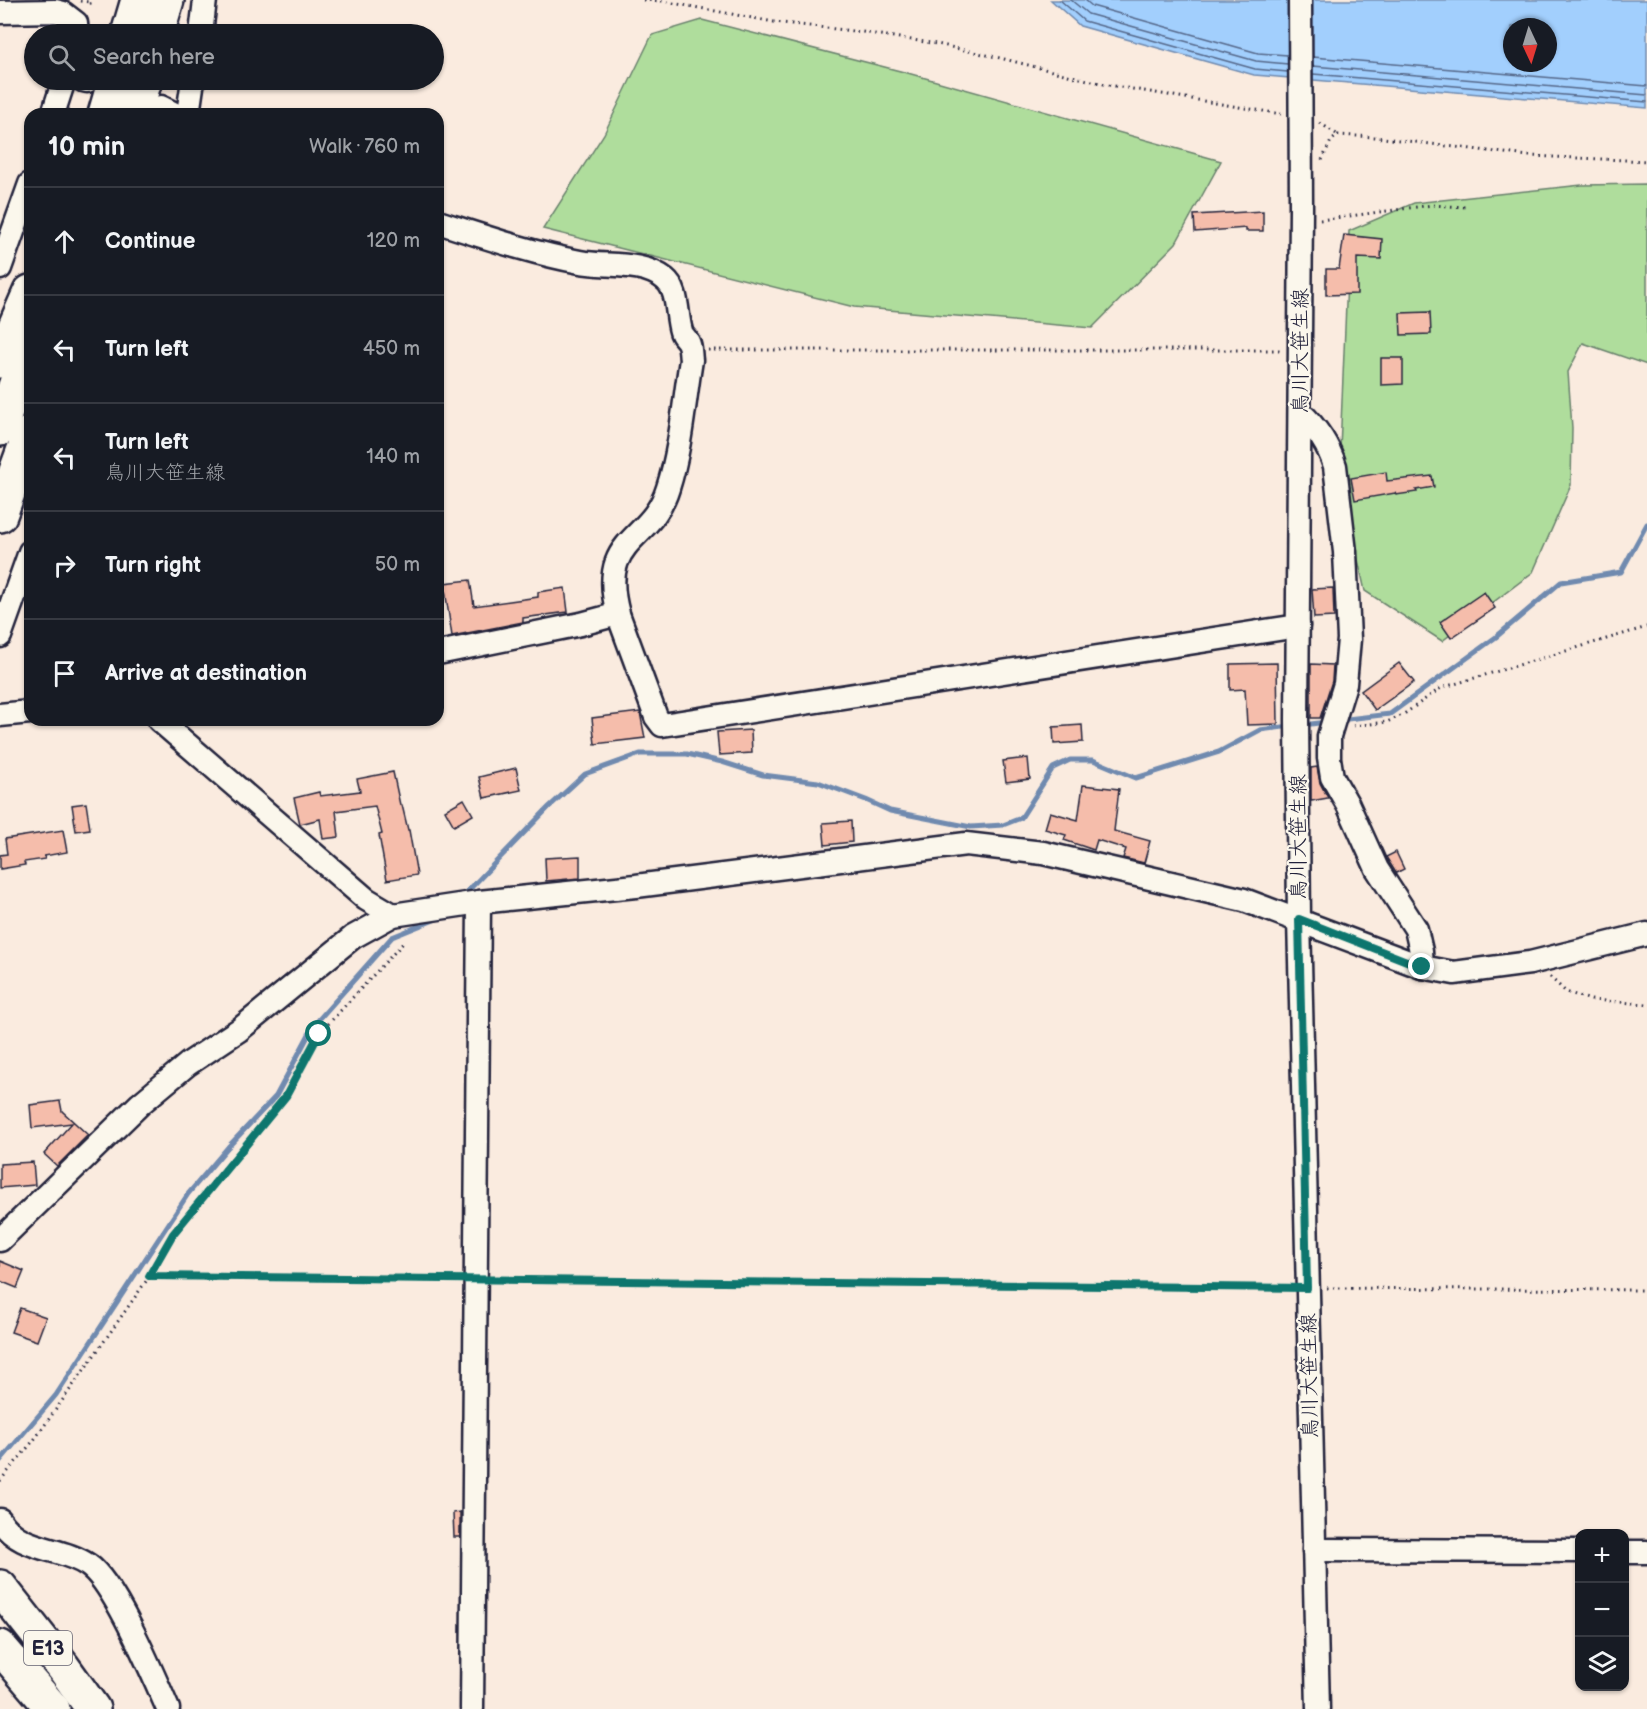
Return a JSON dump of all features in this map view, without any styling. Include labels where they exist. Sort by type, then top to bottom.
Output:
[{"type":"highway","points":[[138,24],[153,9]]},
{"type":"highway","points":[[98,90],[103,108]]},
{"type":"highway","points":[[0,361],[24,306]]},
{"type":"highway","points":[[0,429],[24,361]]},
{"type":"highway","points":[[0,515],[24,449]]},
{"type":"highway","name":"E13","points":[[0,1588],[63,1667],[93,1709]]},
{"type":"highway","name":"E13","points":[[0,1647],[53,1709]]},
{"type":"street","points":[[202,24],[205,0]]},
{"type":"street","name":"鳥川大笹生線","points":[[1300,0],[1299,919],[1318,1709]]},
{"type":"street","points":[[0,12],[46,10],[63,13],[76,24]]},
{"type":"street","points":[[54,108],[60,90]]},
{"type":"street","points":[[189,108],[192,90]]},
{"type":"street","points":[[0,268],[24,201]]},
{"type":"street","points":[[444,224],[522,249],[582,262],[641,268],[658,274],[667,281],[674,292],[679,323],[690,350],[691,360],[673,472],[668,491],[660,507],[626,544],[614,569],[618,614],[656,717],[662,725],[1298,626]]},
{"type":"street","points":[[1299,412],[1315,426],[1331,453],[1335,466],[1345,552],[1349,616],[1348,656],[1345,684],[1329,736],[1332,777],[1348,805],[1377,869],[1416,929],[1422,967]]},
{"type":"street","points":[[0,636],[24,569]]},
{"type":"street","points":[[444,652],[581,624],[618,614]]},
{"type":"street","points":[[0,715],[24,713]]},
{"type":"street","points":[[166,726],[366,899],[393,915]]},
{"type":"street","points":[[0,1240],[140,1104],[188,1064],[239,1030],[353,937],[393,915],[464,904],[636,886],[966,844],[1042,853],[1244,900],[1422,967],[1454,973],[1541,960],[1647,934]]},
{"type":"street","points":[[464,904],[476,1280],[472,1709]]},
{"type":"street","points":[[0,1520],[6,1530],[28,1544],[73,1556],[91,1567],[105,1583],[119,1606],[168,1709]]},
{"type":"street","points":[[1314,1550],[1575,1551]]},
{"type":"street","points":[[1629,1552],[1647,1552]]},
{"type":"path","points":[[643,0],[662,1],[774,22],[862,32],[937,44],[1108,85],[1299,115],[1321,123],[1338,135],[1375,137],[1527,156],[1647,161]]},
{"type":"path","points":[[1319,167],[1331,141],[1338,135]]},
{"type":"path","points":[[1301,224],[1432,205],[1466,207]]},
{"type":"path","points":[[690,350],[1300,350]]},
{"type":"path","points":[[1332,725],[1362,726],[1387,722],[1404,714],[1440,688],[1647,627]]},
{"type":"path","points":[[0,1482],[34,1440],[149,1276],[173,1234],[286,1096],[319,1034],[404,942]]},
{"type":"path","points":[[1541,960],[1548,975],[1566,992],[1591,1000],[1647,1004]]},
{"type":"path","points":[[149,1276],[1647,1290]]},
{"type":"green space","points":[[702,20],[904,72],[1221,161],[1176,243],[1092,328],[854,307],[543,229],[604,134],[652,35]]},
{"type":"green space","points":[[1647,184],[1647,365],[1583,343],[1568,372],[1572,428],[1571,485],[1533,572],[1442,641],[1365,591],[1339,474],[1349,231],[1414,203],[1582,185]]},
{"type":"water","points":[[1051,0],[1647,0],[1647,108],[1254,75],[1080,26]]},
{"type":"building","points":[[1263,211],[1263,231],[1246,231],[1246,228],[1195,232],[1194,215]]},
{"type":"building","points":[[1344,235],[1382,239],[1381,259],[1357,258],[1357,294],[1326,295],[1326,269],[1339,269]]},
{"type":"building","points":[[1430,312],[1431,334],[1401,335],[1400,313]]},
{"type":"building","points":[[1381,358],[1403,358],[1403,384],[1381,385]]},
{"type":"building","points":[[1386,472],[1387,481],[1432,476],[1434,487],[1416,490],[1417,492],[1396,495],[1395,493],[1355,500],[1351,478]]},
{"type":"building","points":[[470,580],[474,606],[538,597],[538,592],[565,588],[568,612],[523,618],[523,622],[452,636],[444,583]]},
{"type":"building","points":[[1333,588],[1334,617],[1314,618],[1312,589]]},
{"type":"building","points":[[1484,592],[1495,608],[1451,638],[1440,622]]},
{"type":"building","points":[[1277,663],[1278,724],[1247,725],[1245,689],[1230,690],[1230,664]]},
{"type":"building","points":[[1399,663],[1414,682],[1375,710],[1361,691]]},
{"type":"building","points":[[1311,664],[1333,665],[1332,681],[1320,718],[1311,718]]},
{"type":"building","points":[[640,712],[645,738],[595,744],[592,718]]},
{"type":"building","points":[[1082,725],[1083,742],[1054,744],[1053,727]]},
{"type":"building","points":[[751,730],[752,753],[719,755],[717,732]]},
{"type":"building","points":[[1028,758],[1030,779],[1006,782],[1003,761]]},
{"type":"building","points":[[1317,767],[1320,783],[1328,798],[1311,801],[1311,768]]},
{"type":"building","points":[[516,768],[521,790],[484,798],[479,777]]},
{"type":"building","points":[[393,772],[400,805],[402,805],[409,830],[417,875],[387,880],[379,835],[382,834],[375,806],[336,811],[339,837],[323,839],[320,819],[300,824],[294,798],[319,792],[320,796],[360,791],[357,779]]},
{"type":"building","points":[[1083,785],[1119,789],[1114,831],[1150,841],[1144,863],[1123,858],[1126,849],[1097,840],[1094,850],[1064,840],[1066,835],[1045,829],[1050,812],[1078,820]]},
{"type":"building","points":[[464,799],[473,815],[454,826],[445,810]]},
{"type":"building","points":[[86,803],[90,829],[76,831],[72,805]]},
{"type":"building","points":[[851,821],[852,842],[825,845],[823,823]]},
{"type":"building","points":[[63,830],[67,852],[44,856],[45,859],[24,862],[25,865],[0,869],[0,855],[7,854],[5,839]]},
{"type":"building","points":[[1396,852],[1404,869],[1396,873],[1386,857]]},
{"type":"building","points":[[580,856],[580,878],[546,881],[545,858]]},
{"type":"building","points":[[60,1101],[62,1111],[88,1135],[57,1166],[44,1154],[72,1123],[32,1128],[30,1105]]},
{"type":"building","points":[[33,1162],[35,1185],[0,1188],[0,1164]]},
{"type":"building","points":[[0,1261],[24,1271],[17,1288],[0,1281]]},
{"type":"building","points":[[20,1308],[46,1317],[37,1341],[11,1332]]},
{"type":"building","points":[[460,1512],[460,1537],[454,1537],[453,1513]]},
{"type":"waterway","points":[[1339,720],[1390,714],[1496,637],[1561,582],[1621,572],[1647,524]]},
{"type":"waterway","points":[[1303,725],[1327,722]]},
{"type":"waterway","points":[[461,898],[549,807],[585,774],[640,754],[687,754],[763,775],[818,782],[890,811],[971,827],[1003,825],[1021,818],[1053,768],[1070,760],[1093,760],[1136,778],[1219,752],[1260,730],[1291,726]]},
{"type":"waterway","points":[[0,1461],[56,1395],[188,1194],[276,1096],[314,1025],[392,937],[439,918]]},
{"type":"route","points":[[319,1034],[286,1096],[205,1192],[173,1234],[149,1276],[1307,1288],[1299,919],[1422,967]]}]
